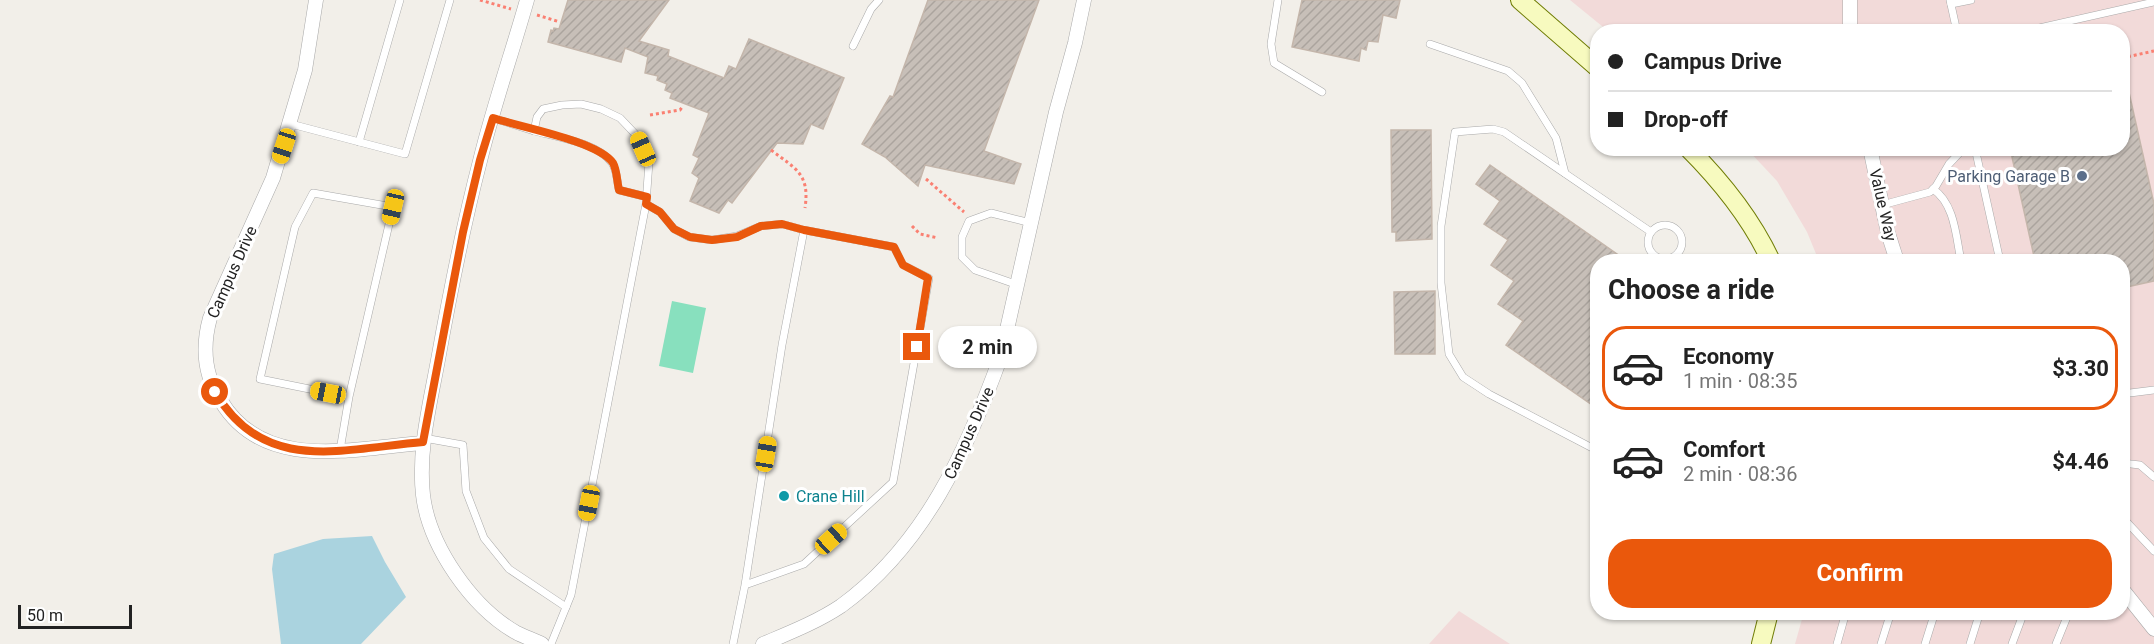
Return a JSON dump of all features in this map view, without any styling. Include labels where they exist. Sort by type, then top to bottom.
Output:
[{"type":"street","name":"Campus Drive","points":[[316,0],[305,70],[291,123],[273,178],[210,318],[204,351],[215,392],[230,415],[252,434],[285,449],[340,450],[423,440]]},
{"type":"street","points":[[527,0],[480,160],[463,232],[423,440],[423,495],[431,526],[445,558],[465,587],[484,607],[516,632],[542,644]]},
{"type":"street","name":"Campus Drive","points":[[763,644],[799,629],[840,606],[870,581],[904,547],[929,512],[954,470],[1001,356],[1084,0]]},
{"type":"street","points":[[1520,0],[1590,61]]},
{"type":"street","points":[[1850,0],[1850,24]]},
{"type":"street","points":[[1696,156],[1742,210],[1768,254]]},
{"type":"street","name":"Value Way","points":[[1872,156],[1895,254]]},
{"type":"street","points":[[2130,599],[2154,629]]},
{"type":"street","points":[[1761,644],[1767,620]]},
{"type":"lane","points":[[359,142],[400,0]]},
{"type":"lane","points":[[291,123],[405,154],[450,0]]},
{"type":"lane","points":[[853,46],[871,9],[879,0]]},
{"type":"lane","points":[[1278,0],[1270,44],[1274,63],[1322,92]]},
{"type":"lane","points":[[1955,24],[1950,2],[1971,0]]},
{"type":"lane","points":[[2057,24],[2154,2]]},
{"type":"lane","points":[[1430,44],[1508,71],[1522,83],[1556,138],[1565,173]]},
{"type":"lane","points":[[534,130],[537,117],[543,109],[581,104],[601,109],[620,118],[638,137],[649,162],[646,201],[571,595],[551,644]]},
{"type":"lane","points":[[493,118],[574,141],[603,153],[614,165],[619,190],[646,201],[660,212],[674,229],[690,237],[712,240],[737,237],[761,226],[782,224],[894,247],[903,265],[928,278],[893,482],[804,564],[746,585]]},
{"type":"lane","points":[[1590,447],[1489,394],[1463,377],[1449,354],[1441,283],[1440,226],[1455,132],[1493,129],[1504,132],[1651,232]]},
{"type":"lane","points":[[1882,206],[1927,194],[1956,156]]},
{"type":"lane","points":[[1977,156],[1998,254]]},
{"type":"lane","points":[[1933,189],[1944,198],[1949,206],[1959,254]]},
{"type":"lane","points":[[340,450],[349,397],[393,207],[313,193],[295,227],[260,379],[349,397]]},
{"type":"lane","points":[[1018,285],[975,270],[963,257],[962,237],[969,221],[991,213],[1031,223]]},
{"type":"lane","points":[[1653,254],[1648,244],[1651,232],[1664,225],[1677,230],[1682,238],[1679,254]]},
{"type":"lane","points":[[733,644],[746,585],[782,345],[804,230]]},
{"type":"lane","points":[[2130,393],[2154,390]]},
{"type":"lane","points":[[423,440],[464,445],[466,491],[484,538],[509,569],[566,607]]},
{"type":"lane","points":[[2130,464],[2140,465],[2154,477]]},
{"type":"lane","points":[[2130,526],[2154,551]]},
{"type":"lane","points":[[1837,644],[1844,620]]},
{"type":"lane","points":[[1881,644],[1888,620]]},
{"type":"lane","points":[[1925,644],[1932,620]]},
{"type":"lane","points":[[1970,644],[1978,620]]},
{"type":"lane","points":[[2012,644],[2021,620]]},
{"type":"lane","points":[[2056,644],[2066,620]]},
{"type":"path","points":[[480,0],[511,9]]},
{"type":"path","points":[[535,15],[560,22]]},
{"type":"path","points":[[2130,56],[2154,51]]},
{"type":"path","points":[[650,115],[680,110],[683,106]]},
{"type":"path","points":[[771,150],[804,178],[807,195],[805,208]]},
{"type":"path","points":[[926,179],[964,212]]},
{"type":"path","points":[[912,226],[920,234],[938,238]]},
{"type":"shaded area","points":[[1570,0],[2154,0],[2154,644],[1795,644],[1802,620],[2130,620],[2130,254],[1816,254],[1807,232],[1777,181],[1754,156],[2130,156],[2130,24],[1599,24]]},
{"type":"shaded area","points":[[1459,611],[1510,644],[1429,644]]},
{"type":"green space","points":[[672,301],[706,308],[693,373],[659,366]]},
{"type":"water","points":[[372,536],[406,597],[361,644],[281,644],[272,569],[274,554],[323,539]]},
{"type":"building","points":[[568,0],[669,0],[639,41],[669,50],[668,56],[724,78],[729,66],[736,69],[749,39],[844,78],[823,129],[811,124],[803,144],[777,143],[732,203],[728,200],[719,213],[690,201],[699,178],[692,173],[699,158],[693,155],[709,113],[670,98],[672,93],[665,90],[667,84],[657,80],[658,76],[645,73],[648,57],[625,48],[621,62],[548,42],[551,30],[559,29]]},
{"type":"building","points":[[928,0],[1039,0],[984,151],[1021,164],[1014,184],[925,165],[918,186],[885,157],[862,144],[890,96],[893,97]]},
{"type":"building","points":[[1302,0],[1400,0],[1396,18],[1383,15],[1378,42],[1368,41],[1366,50],[1361,48],[1359,61],[1292,47]]},
{"type":"building","name":"Parking Garage B","points":[[2130,97],[2154,204],[2154,281],[2130,286],[2130,254],[2033,254],[2012,156],[2130,156]]},
{"type":"building","points":[[1391,130],[1431,130],[1432,239],[1396,241],[1396,232],[1392,232]]},
{"type":"building","points":[[1490,165],[1617,254],[1590,254],[1590,403],[1506,345],[1523,321],[1498,304],[1514,281],[1491,265],[1508,240],[1484,224],[1500,201],[1476,184]]},
{"type":"building","points":[[1435,291],[1435,354],[1395,354],[1394,292]]},
{"type":"place","name":"Parking Garage B","points":[[2082,176]]},
{"type":"place","name":"Crane Hill","points":[[784,496]]},
{"type":"route","points":[[215,392],[230,415],[252,434],[285,449],[327,451],[423,442],[463,232],[480,160],[493,118],[574,141],[603,153],[614,165],[619,190],[647,197],[646,204],[660,212],[674,229],[690,237],[712,240],[737,237],[761,226],[782,224],[894,247],[903,265],[928,278],[917,347]]}]
